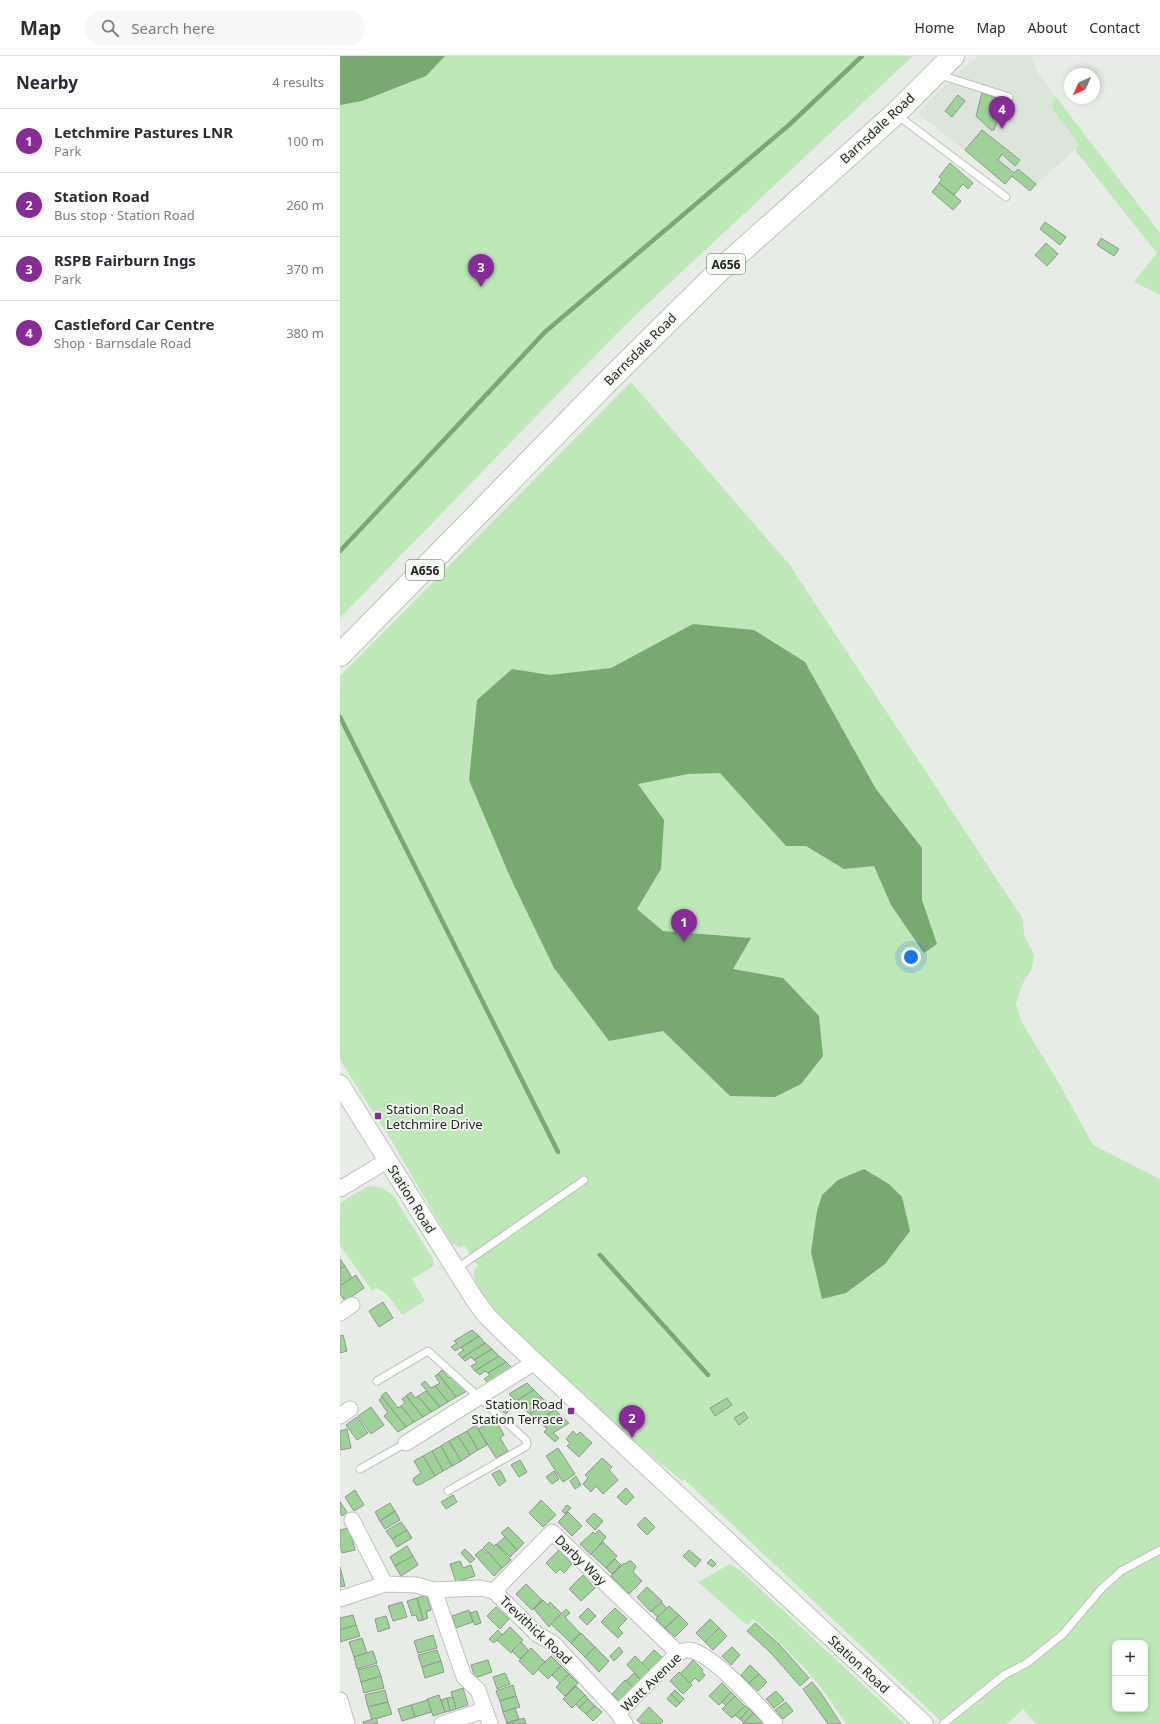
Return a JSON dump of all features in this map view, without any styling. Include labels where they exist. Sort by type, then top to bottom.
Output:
[{"type":"main road","name":"Barnsdale Road","points":[[340,655],[604,385],[719,271],[895,114],[953,56]]},
{"type":"street","name":"Station Road","points":[[340,1084],[487,1316],[924,1724]]},
{"type":"street","points":[[340,1189],[388,1160]]},
{"type":"street","points":[[406,1443],[481,1398],[535,1362]]},
{"type":"street","points":[[352,1520],[385,1584]]},
{"type":"street","name":"Darby Way","points":[[494,1591],[552,1532],[678,1653]]},
{"type":"street","points":[[340,1599],[385,1584],[416,1585],[434,1590],[480,1588],[494,1591]]},
{"type":"street","points":[[434,1590],[464,1677],[478,1690],[490,1724]]},
{"type":"street","name":"Trevithick Road","points":[[494,1591],[537,1634],[553,1643],[622,1719]]},
{"type":"street","name":"Watt Avenue","points":[[622,1719],[678,1653],[688,1649],[702,1654],[749,1694],[775,1724]]},
{"type":"street","points":[[340,1700],[347,1724]]},
{"type":"street","points":[[442,1724],[485,1710]]},
{"type":"lane","points":[[936,73],[1009,97]]},
{"type":"lane","points":[[895,114],[1006,197]]},
{"type":"lane","points":[[456,1269],[584,1180]]},
{"type":"lane","points":[[377,1381],[428,1352],[526,1440],[527,1445],[448,1492]]},
{"type":"lane","points":[[360,1469],[406,1443]]},
{"type":"lane","points":[[943,1724],[1004,1675],[1052,1644],[1081,1614],[1102,1588],[1121,1571],[1160,1550]]},
{"type":"shaded area","points":[[340,56],[913,56],[625,325],[340,618]]},
{"type":"shaded area","points":[[340,56],[445,56],[426,76],[362,101],[340,105]]},
{"type":"shaded area","points":[[978,56],[1032,56],[1037,72],[1056,97],[1051,107],[1079,145],[1030,191],[1012,176],[1005,184],[918,113],[945,85]]},
{"type":"shaded area","points":[[1056,97],[1160,233],[1160,295],[1134,282],[1157,253],[1075,150],[1079,144],[1051,107]]},
{"type":"shaded area","points":[[631,382],[789,564],[1023,919],[1024,935],[1034,955],[1032,968],[1022,985],[1016,1003],[1021,1021],[1059,1083],[1093,1145],[1160,1179],[1160,1724],[1036,1724],[1023,1709],[1007,1724],[944,1724],[684,1479],[682,1481],[642,1448],[499,1317],[476,1282],[474,1274],[478,1266],[465,1246],[460,1247],[452,1244],[391,1140],[340,1060],[340,676]]},
{"type":"shaded area","points":[[693,624],[754,630],[805,662],[876,789],[922,848],[922,900],[937,944],[924,953],[891,905],[874,866],[844,869],[806,846],[786,846],[720,773],[688,774],[638,784],[664,820],[661,869],[637,909],[663,931],[751,938],[733,969],[783,978],[819,1016],[823,1056],[801,1084],[775,1097],[730,1096],[663,1031],[609,1041],[554,968],[511,879],[469,780],[477,700],[512,669],[550,675],[611,668]]},
{"type":"shaded area","points":[[864,1169],[889,1184],[902,1197],[910,1231],[885,1264],[846,1293],[822,1299],[811,1252],[817,1211],[822,1195],[838,1180]]},
{"type":"shaded area","points":[[375,1186],[385,1190],[394,1197],[433,1259],[434,1266],[412,1279],[425,1301],[402,1315],[386,1293],[376,1288],[372,1291],[340,1245],[340,1203],[367,1187]]},
{"type":"shaded area","points":[[730,1564],[740,1570],[905,1724],[846,1724],[815,1681],[780,1643],[753,1619],[747,1625],[698,1582]]},
{"type":"building","points":[[982,93],[1005,101],[994,130],[991,130],[976,116]]},
{"type":"building","points":[[958,95],[965,101],[952,117],[945,111]]},
{"type":"building","points":[[982,130],[1020,160],[1015,166],[1002,154],[998,160],[1014,173],[1018,169],[1036,184],[1030,191],[1012,176],[1005,184],[965,150]]},
{"type":"building","points":[[950,163],[973,183],[968,189],[963,184],[954,195],[939,183],[942,179],[939,177]]},
{"type":"building","points":[[939,183],[961,201],[953,210],[932,192]]},
{"type":"building","points":[[1045,222],[1066,237],[1060,245],[1040,229]]},
{"type":"building","points":[[1101,238],[1119,249],[1114,256],[1097,245]]},
{"type":"building","points":[[1046,243],[1058,254],[1047,266],[1035,255]]},
{"type":"building","points":[[340,1259],[345,1266],[340,1269]]},
{"type":"building","points":[[345,1266],[352,1278],[340,1286],[340,1269]]},
{"type":"building","points":[[356,1275],[364,1288],[345,1301],[340,1294],[340,1286]]},
{"type":"building","points":[[383,1302],[393,1318],[379,1327],[369,1311]]},
{"type":"building","points":[[472,1330],[479,1336],[455,1351],[451,1347],[457,1343],[454,1341]]},
{"type":"building","points":[[343,1335],[347,1351],[340,1353],[340,1336]]},
{"type":"building","points":[[479,1336],[485,1343],[462,1358],[458,1354],[464,1350],[461,1348]]},
{"type":"building","points":[[485,1343],[492,1349],[474,1360],[471,1357],[465,1361],[462,1358]]},
{"type":"building","points":[[492,1349],[499,1356],[475,1371],[471,1366],[477,1363],[474,1360]]},
{"type":"building","points":[[499,1356],[506,1362],[488,1373],[485,1371],[480,1375],[475,1371]]},
{"type":"building","points":[[506,1362],[512,1368],[489,1384],[484,1379],[490,1375],[488,1373]]},
{"type":"building","points":[[442,1370],[449,1378],[452,1376],[469,1390],[456,1397],[438,1374]]},
{"type":"building","points":[[438,1374],[456,1397],[448,1402],[435,1386],[440,1383],[435,1376]]},
{"type":"building","points":[[425,1381],[431,1388],[435,1386],[448,1402],[440,1407],[421,1384]]},
{"type":"building","points":[[527,1383],[534,1390],[516,1401],[509,1394]]},
{"type":"building","points":[[534,1390],[541,1397],[523,1408],[516,1401]]},
{"type":"building","points":[[426,1391],[440,1407],[431,1412],[418,1396]]},
{"type":"building","points":[[386,1392],[398,1408],[401,1406],[414,1422],[406,1427],[381,1396]]},
{"type":"building","points":[[411,1392],[415,1398],[418,1396],[431,1412],[423,1417],[406,1396]]},
{"type":"building","points":[[406,1396],[423,1417],[414,1422],[401,1406],[405,1403],[402,1399]]},
{"type":"building","points":[[382,1397],[406,1427],[398,1432],[384,1416],[388,1413],[379,1400]]},
{"type":"building","points":[[541,1397],[548,1403],[530,1414],[523,1408]]},
{"type":"building","points":[[727,1398],[732,1405],[715,1416],[710,1408]]},
{"type":"building","points":[[503,1401],[511,1408],[506,1414],[498,1407]]},
{"type":"building","points":[[548,1403],[555,1410],[537,1421],[530,1414]]},
{"type":"building","points":[[371,1407],[384,1425],[371,1434],[358,1416]]},
{"type":"building","points":[[555,1410],[562,1417],[545,1427],[537,1421]]},
{"type":"building","points":[[744,1412],[748,1418],[739,1425],[734,1418]]},
{"type":"building","points":[[357,1417],[368,1433],[357,1440],[346,1425]]},
{"type":"building","points":[[562,1417],[569,1423],[553,1433],[559,1438],[555,1442],[544,1432],[547,1429],[545,1427]]},
{"type":"building","points":[[495,1419],[504,1435],[500,1438],[508,1451],[496,1458],[478,1429]]},
{"type":"building","points":[[476,1425],[487,1445],[478,1450],[467,1431]]},
{"type":"building","points":[[347,1429],[351,1448],[340,1450],[340,1431]]},
{"type":"building","points":[[467,1431],[478,1450],[470,1455],[458,1436]]},
{"type":"building","points":[[573,1431],[577,1435],[580,1432],[592,1443],[579,1457],[567,1446],[570,1443],[566,1439]]},
{"type":"building","points":[[458,1436],[470,1455],[461,1461],[449,1441]]},
{"type":"building","points":[[449,1441],[461,1461],[452,1466],[441,1446]]},
{"type":"building","points":[[441,1446],[452,1466],[443,1471],[432,1451]]},
{"type":"building","points":[[558,1448],[575,1474],[563,1482],[546,1456]]},
{"type":"building","points":[[432,1451],[443,1471],[435,1476],[423,1456]]},
{"type":"building","points":[[423,1456],[435,1476],[419,1485],[416,1485],[413,1481],[414,1478],[421,1473],[414,1461]]},
{"type":"building","points":[[602,1458],[612,1467],[609,1470],[618,1480],[603,1494],[596,1486],[591,1492],[583,1484],[588,1478],[585,1475]]},
{"type":"building","points":[[520,1460],[527,1472],[519,1477],[511,1465]]},
{"type":"building","points":[[500,1470],[506,1481],[499,1486],[492,1474]]},
{"type":"building","points":[[554,1471],[559,1479],[552,1484],[546,1477]]},
{"type":"building","points":[[576,1476],[581,1485],[575,1489],[570,1481]]},
{"type":"building","points":[[626,1488],[634,1497],[626,1505],[617,1497]]},
{"type":"building","points":[[355,1490],[364,1505],[354,1511],[345,1497]]},
{"type":"building","points":[[453,1495],[457,1502],[446,1509],[441,1502]]},
{"type":"building","points":[[541,1500],[556,1515],[543,1527],[529,1513]]},
{"type":"building","points":[[340,1502],[347,1512],[342,1516],[340,1513]]},
{"type":"building","points":[[390,1503],[395,1511],[380,1521],[375,1512]]},
{"type":"building","points":[[567,1505],[571,1508],[565,1514],[562,1511]]},
{"type":"building","points":[[395,1511],[400,1520],[385,1529],[380,1521]]},
{"type":"building","points":[[568,1512],[582,1526],[572,1536],[558,1522]]},
{"type":"building","points":[[594,1513],[603,1521],[595,1530],[586,1521]]},
{"type":"building","points":[[645,1517],[655,1527],[647,1535],[637,1525]]},
{"type":"building","points":[[401,1522],[407,1530],[392,1539],[386,1531]]},
{"type":"building","points":[[508,1527],[524,1543],[517,1550],[501,1533]]},
{"type":"building","points":[[349,1528],[355,1550],[342,1553],[340,1545],[340,1530]]},
{"type":"building","points":[[407,1530],[412,1538],[397,1547],[392,1539]]},
{"type":"building","points":[[599,1530],[606,1537],[591,1555],[580,1544],[593,1532],[595,1534]]},
{"type":"building","points":[[505,1537],[517,1550],[510,1557],[497,1544]]},
{"type":"building","points":[[489,1542],[494,1546],[496,1544],[511,1560],[502,1568],[483,1548]]},
{"type":"building","points":[[603,1542],[617,1556],[606,1568],[591,1554]]},
{"type":"building","points":[[407,1546],[413,1556],[395,1566],[390,1557]]},
{"type":"building","points":[[465,1549],[475,1559],[470,1563],[461,1553]]},
{"type":"building","points":[[482,1549],[486,1554],[488,1552],[502,1568],[494,1576],[475,1555]]},
{"type":"building","points":[[559,1550],[572,1564],[564,1573],[560,1569],[556,1573],[546,1563]]},
{"type":"building","points":[[689,1550],[701,1560],[695,1567],[683,1556]]},
{"type":"building","points":[[413,1556],[418,1565],[401,1576],[395,1566]]},
{"type":"building","points":[[615,1559],[621,1565],[612,1574],[606,1568]]},
{"type":"building","points":[[711,1559],[716,1564],[713,1567],[707,1563]]},
{"type":"building","points":[[460,1561],[463,1568],[471,1565],[475,1576],[456,1582],[450,1564]]},
{"type":"building","points":[[629,1561],[636,1566],[633,1572],[642,1581],[629,1594],[611,1576],[624,1563],[625,1564]]},
{"type":"building","points":[[340,1567],[345,1586],[340,1587]]},
{"type":"building","points":[[583,1575],[595,1588],[581,1601],[569,1589]]},
{"type":"building","points":[[526,1584],[542,1600],[532,1610],[516,1594]]},
{"type":"building","points":[[647,1587],[662,1601],[651,1612],[637,1597]]},
{"type":"building","points":[[426,1595],[431,1610],[426,1612],[428,1618],[423,1620],[417,1598]]},
{"type":"building","points":[[417,1598],[423,1620],[418,1621],[416,1615],[412,1616],[407,1601]]},
{"type":"building","points":[[543,1600],[548,1605],[550,1602],[562,1614],[549,1627],[534,1609]]},
{"type":"building","points":[[402,1602],[407,1617],[393,1621],[388,1606]]},
{"type":"building","points":[[661,1602],[667,1608],[658,1618],[652,1611]]},
{"type":"building","points":[[669,1606],[679,1615],[665,1628],[656,1619]]},
{"type":"building","points":[[496,1607],[509,1619],[500,1629],[487,1616]]},
{"type":"building","points":[[588,1608],[596,1616],[587,1625],[579,1617]]},
{"type":"building","points":[[615,1608],[627,1619],[618,1628],[623,1633],[618,1638],[601,1622]]},
{"type":"building","points":[[566,1609],[570,1613],[565,1617],[580,1633],[571,1643],[551,1624]]},
{"type":"building","points":[[469,1610],[473,1622],[456,1628],[452,1616]]},
{"type":"building","points":[[477,1611],[481,1623],[475,1625],[470,1613]]},
{"type":"building","points":[[353,1615],[356,1625],[340,1630],[340,1618]]},
{"type":"building","points":[[679,1615],[688,1624],[675,1637],[665,1628]]},
{"type":"building","points":[[386,1616],[390,1628],[378,1632],[375,1619]]},
{"type":"building","points":[[710,1619],[719,1628],[705,1642],[696,1633]]},
{"type":"building","points":[[755,1623],[779,1644],[809,1678],[800,1686],[770,1652],[747,1631]]},
{"type":"building","points":[[356,1625],[360,1636],[340,1642],[340,1630]]},
{"type":"building","points":[[510,1627],[523,1640],[511,1653],[497,1640]]},
{"type":"building","points":[[719,1628],[727,1636],[713,1650],[705,1642]]},
{"type":"building","points":[[498,1630],[502,1635],[494,1643],[489,1639]]},
{"type":"building","points":[[581,1633],[595,1647],[585,1657],[571,1643]]},
{"type":"building","points":[[433,1635],[437,1648],[418,1653],[414,1641]]},
{"type":"building","points":[[362,1638],[367,1653],[354,1657],[349,1642]]},
{"type":"building","points":[[521,1642],[529,1651],[520,1659],[512,1651]]},
{"type":"building","points":[[595,1647],[609,1661],[599,1672],[585,1657]]},
{"type":"building","points":[[619,1647],[623,1652],[614,1661],[610,1656]]},
{"type":"building","points":[[732,1647],[740,1655],[731,1665],[722,1656]]},
{"type":"building","points":[[531,1648],[545,1662],[533,1675],[519,1661]]},
{"type":"building","points":[[437,1650],[441,1661],[422,1667],[418,1655]]},
{"type":"building","points":[[654,1650],[664,1659],[651,1672],[642,1663]]},
{"type":"building","points":[[373,1651],[377,1663],[357,1669],[354,1657]]},
{"type":"building","points":[[551,1656],[561,1666],[548,1679],[538,1669]]},
{"type":"building","points":[[635,1656],[651,1672],[643,1682],[627,1665]]},
{"type":"building","points":[[488,1660],[492,1672],[475,1678],[471,1665]]},
{"type":"building","points":[[693,1660],[703,1670],[702,1672],[705,1675],[699,1682],[695,1678],[690,1683],[680,1674]]},
{"type":"building","points":[[441,1661],[444,1672],[425,1678],[422,1667]]},
{"type":"building","points":[[377,1665],[381,1676],[361,1682],[358,1670]]},
{"type":"building","points":[[750,1665],[759,1674],[749,1683],[741,1675]]},
{"type":"building","points":[[561,1666],[569,1674],[560,1683],[552,1675]]},
{"type":"building","points":[[679,1672],[692,1685],[683,1694],[670,1681]]},
{"type":"building","points":[[505,1673],[510,1684],[497,1689],[493,1677]]},
{"type":"building","points":[[634,1673],[643,1682],[635,1690],[626,1681]]},
{"type":"building","points":[[569,1674],[578,1683],[565,1696],[556,1687]]},
{"type":"building","points":[[759,1674],[767,1682],[758,1691],[749,1683]]},
{"type":"building","points":[[381,1676],[384,1688],[364,1693],[361,1682]]},
{"type":"building","points":[[625,1680],[636,1690],[622,1704],[612,1694]]},
{"type":"building","points":[[812,1682],[841,1724],[828,1724],[803,1689]]},
{"type":"building","points":[[722,1683],[731,1692],[719,1705],[709,1696]]},
{"type":"building","points":[[513,1685],[516,1696],[500,1701],[496,1691]]},
{"type":"building","points":[[576,1686],[585,1695],[572,1708],[563,1699]]},
{"type":"building","points":[[463,1688],[468,1705],[456,1709],[451,1692]]},
{"type":"building","points":[[385,1690],[388,1702],[368,1707],[365,1695]]},
{"type":"building","points":[[675,1690],[684,1699],[680,1703],[671,1694]]},
{"type":"building","points":[[776,1691],[784,1700],[774,1708],[766,1699]]},
{"type":"building","points":[[731,1692],[735,1696],[726,1706],[722,1702]]},
{"type":"building","points":[[671,1694],[680,1703],[676,1707],[667,1699]]},
{"type":"building","points":[[439,1695],[445,1712],[433,1716],[427,1699]]},
{"type":"building","points":[[585,1695],[588,1699],[579,1708],[576,1704]]},
{"type":"building","points":[[516,1696],[520,1707],[503,1712],[500,1701]]},
{"type":"building","points":[[735,1696],[745,1706],[732,1718],[722,1709]]},
{"type":"building","points":[[453,1697],[456,1709],[450,1711],[447,1698]]},
{"type":"building","points":[[447,1698],[450,1711],[445,1712],[441,1700]]},
{"type":"building","points":[[588,1699],[595,1706],[586,1714],[579,1708]]},
{"type":"building","points":[[428,1700],[431,1712],[415,1717],[411,1705]]},
{"type":"building","points":[[388,1702],[392,1714],[372,1720],[368,1707]]},
{"type":"building","points":[[786,1702],[793,1711],[783,1719],[775,1710]]},
{"type":"building","points":[[411,1705],[415,1717],[402,1721],[398,1709]]},
{"type":"building","points":[[595,1706],[602,1712],[593,1721],[586,1714]]},
{"type":"building","points":[[745,1706],[749,1709],[740,1719],[735,1715]]},
{"type":"building","points":[[649,1707],[663,1721],[660,1724],[642,1724],[637,1720]]},
{"type":"building","points":[[515,1708],[519,1719],[507,1723],[503,1712]]},
{"type":"building","points":[[749,1709],[753,1713],[744,1723],[740,1719]]},
{"type":"building","points":[[753,1713],[763,1723],[742,1724],[744,1723]]},
{"type":"building","points":[[376,1718],[378,1724],[364,1724],[363,1722]]},
{"type":"building","points":[[524,1718],[526,1724],[507,1724],[507,1723]]},
{"type":"waterway","points":[[340,551],[545,332],[789,125],[862,56]]},
{"type":"waterway","points":[[340,717],[558,1152]]},
{"type":"waterway","points":[[600,1255],[708,1375]]},
{"type":"place","name":"Castleford Car Centre","points":[[1002,129]]},
{"type":"place","name":"RSPB Fairburn Ings","points":[[481,287]]},
{"type":"place","name":"Letchmire Pastures LNR","points":[[684,942]]},
{"type":"place","name":"Station Road Letchmire Drive","points":[[378,1116]]},
{"type":"place","name":"Station Road Station Terrace","points":[[571,1411]]},
{"type":"place","name":"Station Road","points":[[632,1438]]}]
